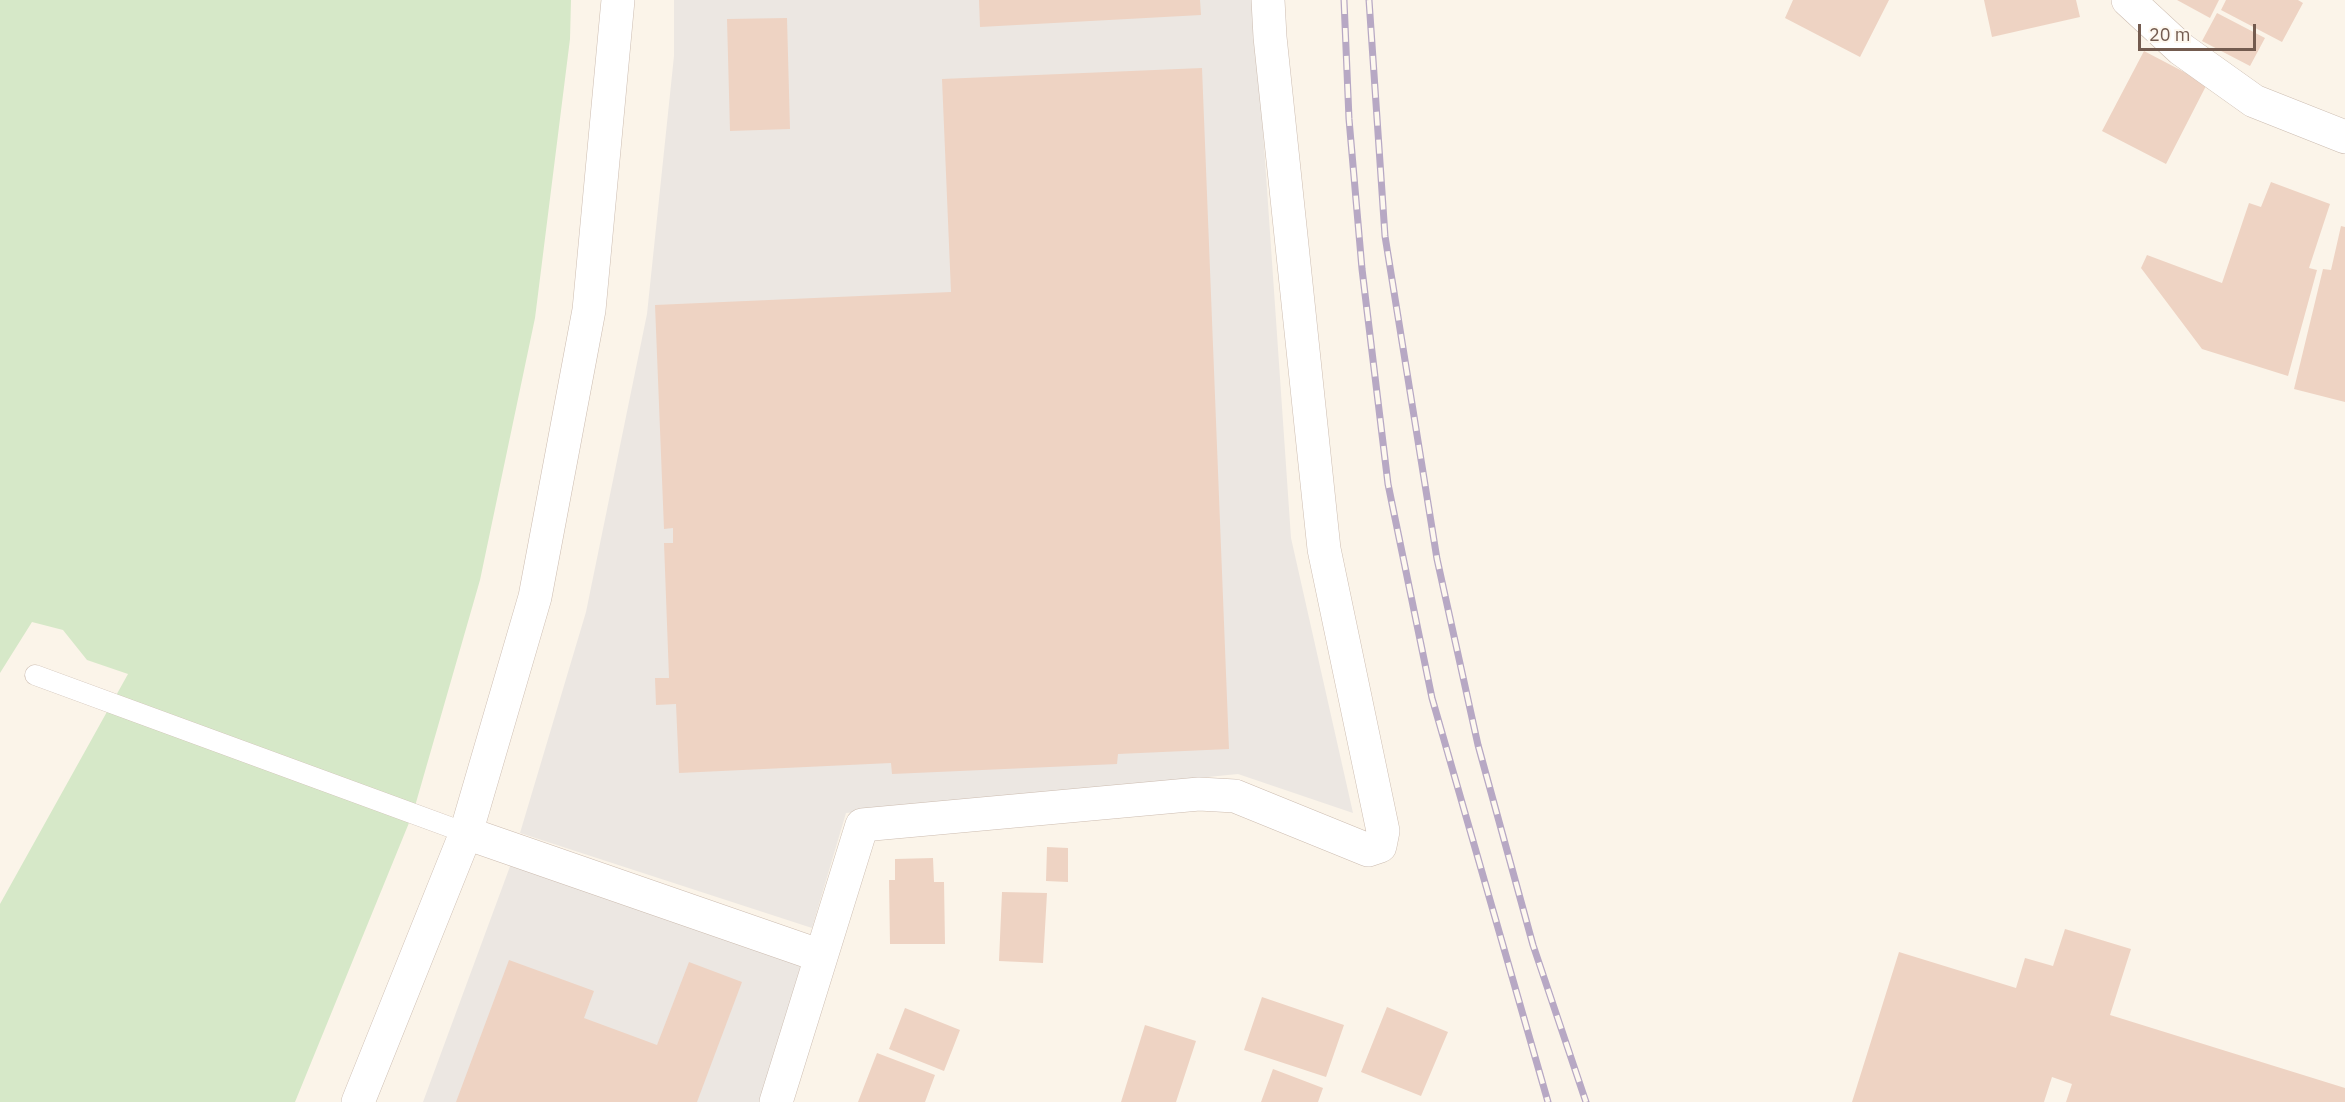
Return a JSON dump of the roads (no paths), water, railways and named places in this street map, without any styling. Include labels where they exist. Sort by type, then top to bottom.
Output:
[{"type":"street","points":[[358,1102],[466,833],[535,597],[589,310],[618,0]]},
{"type":"street","points":[[776,1102],[862,825],[1199,794],[1235,796],[1368,850],[1380,846],[1383,831],[1324,549],[1271,49],[1268,0]]},
{"type":"street","points":[[2128,0],[2181,49],[2254,101],[2345,137]]},
{"type":"street","points":[[466,833],[821,956]]},
{"type":"lane","points":[[35,675],[466,833]]},
{"type":"railway","points":[[1344,0],[1349,119],[1362,269],[1388,484],[1432,698],[1548,1102]]},
{"type":"railway","points":[[1369,0],[1385,236],[1437,559],[1478,745],[1533,945],[1586,1102]]}]
